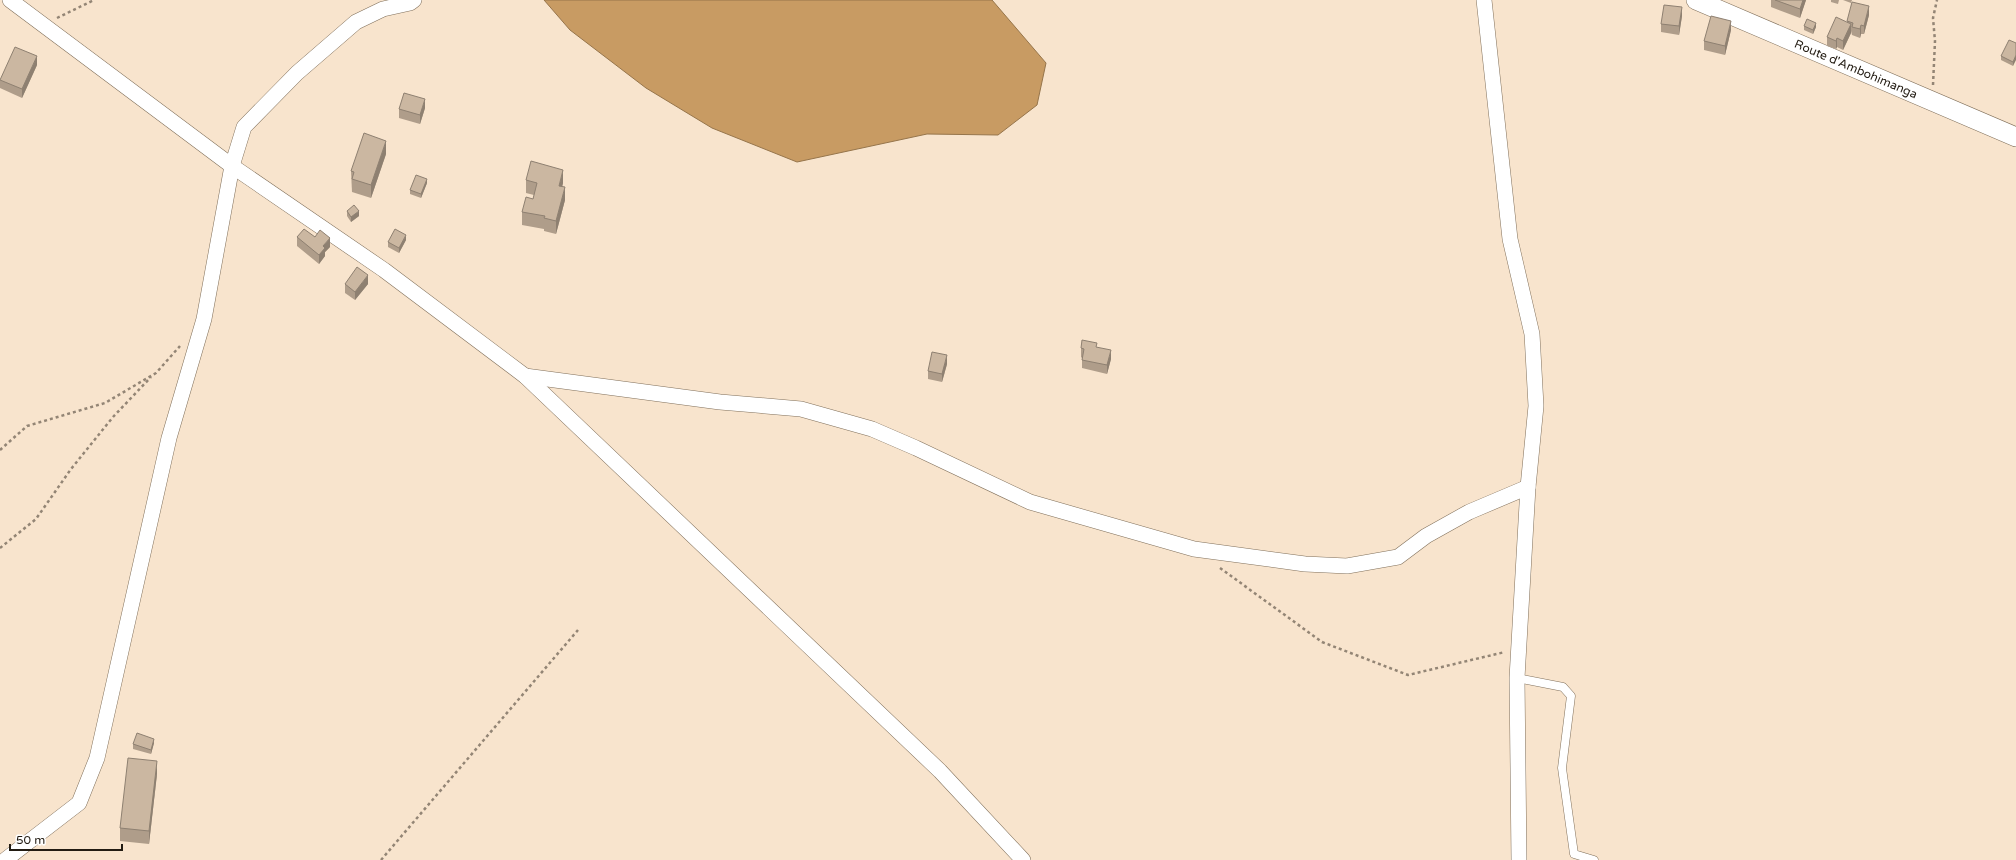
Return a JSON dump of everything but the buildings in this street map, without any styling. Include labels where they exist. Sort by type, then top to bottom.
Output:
[{"type":"street","points":[[10,0],[232,166],[384,270],[525,376],[940,771],[1023,860]]},
{"type":"street","points":[[5,860],[79,803],[97,758],[169,438],[204,319],[232,166],[244,127],[297,73],[356,22],[383,9],[410,3],[414,0]]},
{"type":"street","points":[[1484,0],[1510,239],[1532,334],[1536,406],[1528,487],[1517,678],[1519,860]]},
{"type":"street","name":"Route d'Ambohimanga","points":[[1696,0],[1931,102],[2016,137]]},
{"type":"street","points":[[525,376],[720,402],[801,409],[872,430],[916,448],[1030,502],[1194,549],[1305,564],[1347,566],[1398,557],[1426,536],[1463,515],[1528,487]]},
{"type":"lane","points":[[1517,678],[1550,683],[1563,687],[1571,696],[1562,768],[1574,854],[1594,860]]},
{"type":"path","points":[[42,25],[94,0]]},
{"type":"path","points":[[1931,102],[1935,62],[1933,18],[1937,0]]},
{"type":"path","points":[[0,548],[36,519],[71,469],[113,417],[156,373],[184,341]]},
{"type":"path","points":[[0,450],[27,426],[105,403],[156,373]]},
{"type":"path","points":[[1220,568],[1322,642],[1408,675],[1519,649]]},
{"type":"path","points":[[381,860],[578,630]]},
{"type":"shaded area","points":[[544,0],[992,0],[1046,63],[1037,105],[998,135],[927,134],[797,162],[712,128],[646,88],[570,30]]}]
